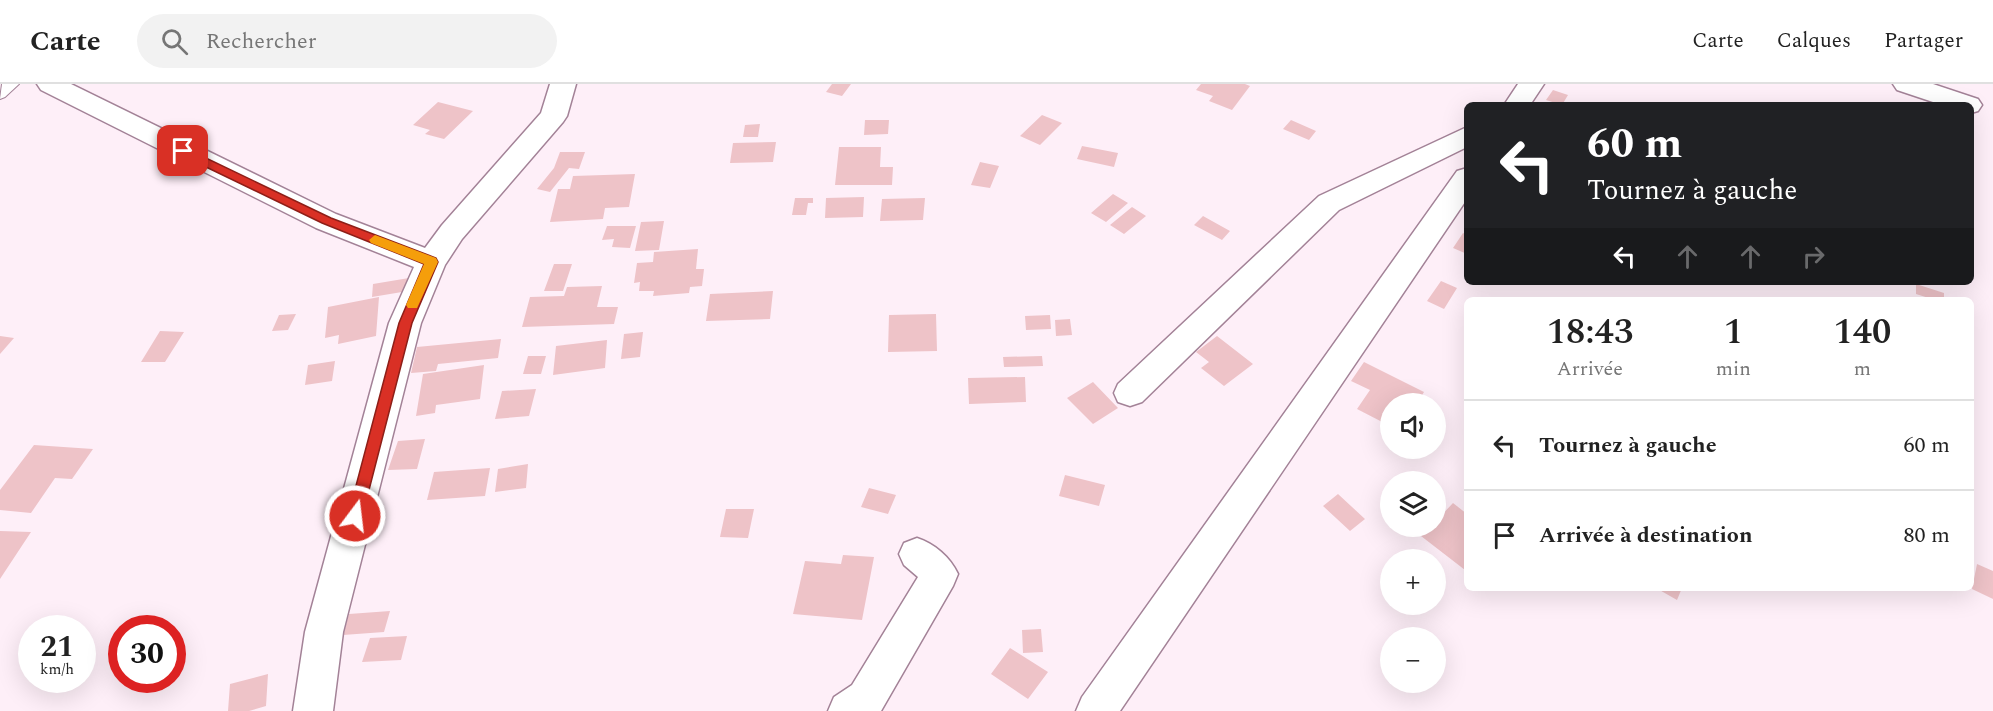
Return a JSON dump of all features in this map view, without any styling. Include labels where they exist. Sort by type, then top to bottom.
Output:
[{"type":"street","points":[[50,84],[326,220],[432,262]]},
{"type":"street","points":[[314,711],[324,632],[405,323],[432,262],[452,232],[554,116],[563,84]]},
{"type":"street","points":[[1519,102],[1531,84]]},
{"type":"street","points":[[1906,84],[1961,102]]},
{"type":"street","points":[[1974,106],[1993,113]]},
{"type":"street","points":[[1130,393],[1329,203],[1464,137]]},
{"type":"street","points":[[1096,711],[1464,182]]},
{"type":"street","points":[[848,711],[866,699],[940,574],[917,554]]},
{"type":"lane","points":[[0,94],[12,84]]},
{"type":"building","points":[[832,84],[851,84],[842,96],[826,92]]},
{"type":"building","points":[[1201,84],[1250,86],[1232,110],[1209,101],[1213,96],[1196,90]]},
{"type":"building","points":[[1553,90],[1568,95],[1564,102],[1546,100]]},
{"type":"building","points":[[438,102],[473,111],[444,139],[425,134],[430,130],[413,125]]},
{"type":"building","points":[[1042,115],[1062,123],[1040,145],[1020,136]]},
{"type":"building","points":[[865,120],[889,120],[888,134],[864,135]]},
{"type":"building","points":[[1291,120],[1316,131],[1309,140],[1283,129]]},
{"type":"building","points":[[760,124],[758,137],[743,137],[745,125]]},
{"type":"building","points":[[776,142],[773,162],[730,163],[733,143]]},
{"type":"building","points":[[1082,146],[1118,153],[1114,167],[1077,159]]},
{"type":"building","points":[[839,147],[881,147],[880,167],[893,167],[892,185],[835,185]]},
{"type":"building","points":[[560,152],[585,152],[579,169],[569,168],[550,192],[537,189],[554,168]]},
{"type":"building","points":[[980,162],[999,166],[990,188],[971,185]]},
{"type":"building","points":[[635,174],[629,207],[605,208],[603,219],[550,222],[558,189],[570,189],[573,176]]},
{"type":"building","points":[[1113,194],[1128,203],[1106,222],[1091,213]]},
{"type":"building","points":[[864,197],[863,217],[825,218],[826,198]]},
{"type":"building","points":[[795,198],[813,198],[813,203],[808,203],[806,215],[792,215]]},
{"type":"building","points":[[925,198],[923,220],[880,221],[882,199]]},
{"type":"building","points":[[1132,207],[1146,216],[1124,234],[1110,225]]},
{"type":"building","points":[[1203,216],[1230,231],[1222,240],[1194,225]]},
{"type":"building","points":[[664,221],[659,250],[635,251],[641,222]]},
{"type":"building","points":[[607,226],[636,226],[630,248],[612,247],[614,239],[602,240]]},
{"type":"building","points":[[1463,233],[1464,234],[1464,253],[1453,248]]},
{"type":"building","points":[[698,249],[696,269],[704,269],[702,286],[690,287],[689,293],[653,296],[654,291],[639,291],[640,282],[634,283],[637,263],[653,262],[654,252]]},
{"type":"building","points":[[554,264],[572,264],[563,291],[544,291]]},
{"type":"building","points":[[409,278],[408,291],[372,297],[373,284]]},
{"type":"building","points":[[1441,281],[1457,288],[1444,309],[1427,301]]},
{"type":"building","points":[[1916,285],[1919,285],[1944,293],[1944,297],[1926,297],[1916,294]]},
{"type":"building","points":[[602,286],[597,307],[618,307],[614,324],[522,327],[530,297],[564,296],[567,287]]},
{"type":"building","points":[[773,291],[770,319],[706,321],[710,294]]},
{"type":"building","points":[[379,297],[376,336],[338,344],[339,335],[325,338],[328,307]]},
{"type":"building","points":[[296,314],[288,330],[272,331],[279,315]]},
{"type":"building","points":[[936,314],[937,351],[888,352],[889,315]]},
{"type":"building","points":[[1050,315],[1051,329],[1026,330],[1025,316]]},
{"type":"building","points":[[1070,319],[1072,335],[1056,336],[1055,320]]},
{"type":"building","points":[[160,331],[184,332],[165,362],[141,362]]},
{"type":"building","points":[[643,332],[640,357],[621,359],[624,334]]},
{"type":"building","points":[[0,336],[14,338],[0,354]]},
{"type":"building","points":[[1217,336],[1253,364],[1224,386],[1201,368],[1209,362],[1196,352]]},
{"type":"building","points":[[501,339],[498,358],[438,364],[436,371],[411,373],[417,347]]},
{"type":"building","points":[[607,340],[605,368],[553,375],[556,346]]},
{"type":"building","points":[[528,356],[546,356],[541,374],[523,374]]},
{"type":"building","points":[[1042,356],[1043,366],[1004,367],[1003,357]]},
{"type":"building","points":[[335,361],[332,381],[305,385],[308,365]]},
{"type":"building","points":[[1364,362],[1424,392],[1380,393],[1380,421],[1357,409],[1370,390],[1351,381]]},
{"type":"building","points":[[484,365],[480,399],[436,405],[435,413],[416,416],[423,374]]},
{"type":"building","points":[[1025,377],[1026,402],[969,404],[968,378]]},
{"type":"building","points":[[1093,382],[1118,408],[1093,424],[1067,398]]},
{"type":"building","points":[[536,389],[529,416],[495,419],[502,391]]},
{"type":"building","points":[[425,439],[417,469],[388,470],[398,441]]},
{"type":"building","points":[[34,445],[93,449],[72,479],[55,478],[31,513],[0,510],[0,490]]},
{"type":"building","points":[[528,464],[526,488],[495,492],[498,469]]},
{"type":"building","points":[[490,468],[485,496],[427,500],[434,472]]},
{"type":"building","points":[[1065,475],[1105,485],[1099,506],[1059,496]]},
{"type":"building","points":[[869,488],[896,495],[888,514],[861,507]]},
{"type":"building","points":[[1338,494],[1365,519],[1350,531],[1323,506]]},
{"type":"building","points":[[1453,503],[1464,512],[1464,569],[1446,555],[1446,549],[1438,549],[1422,537],[1446,537],[1446,510]]},
{"type":"building","points":[[726,509],[754,509],[748,538],[720,537]]},
{"type":"building","points":[[0,531],[31,532],[0,579]]},
{"type":"building","points":[[843,555],[874,557],[862,620],[793,614],[805,561],[841,564]]},
{"type":"building","points":[[1977,564],[1993,571],[1993,599],[1974,590]]},
{"type":"building","points":[[1661,591],[1681,591],[1677,600]]},
{"type":"building","points":[[390,611],[384,632],[343,635],[349,614]]},
{"type":"building","points":[[1041,629],[1043,652],[1023,653],[1022,630]]},
{"type":"building","points":[[407,636],[401,660],[362,662],[370,638]]},
{"type":"building","points":[[1010,648],[1048,672],[1028,699],[991,674]]},
{"type":"building","points":[[268,674],[266,706],[249,711],[228,711],[230,684]]},
{"type":"slow traffic","points":[[375,240],[432,262],[413,305]]},
{"type":"route","points":[[183,151],[326,220],[432,262],[405,323],[355,516]]}]
